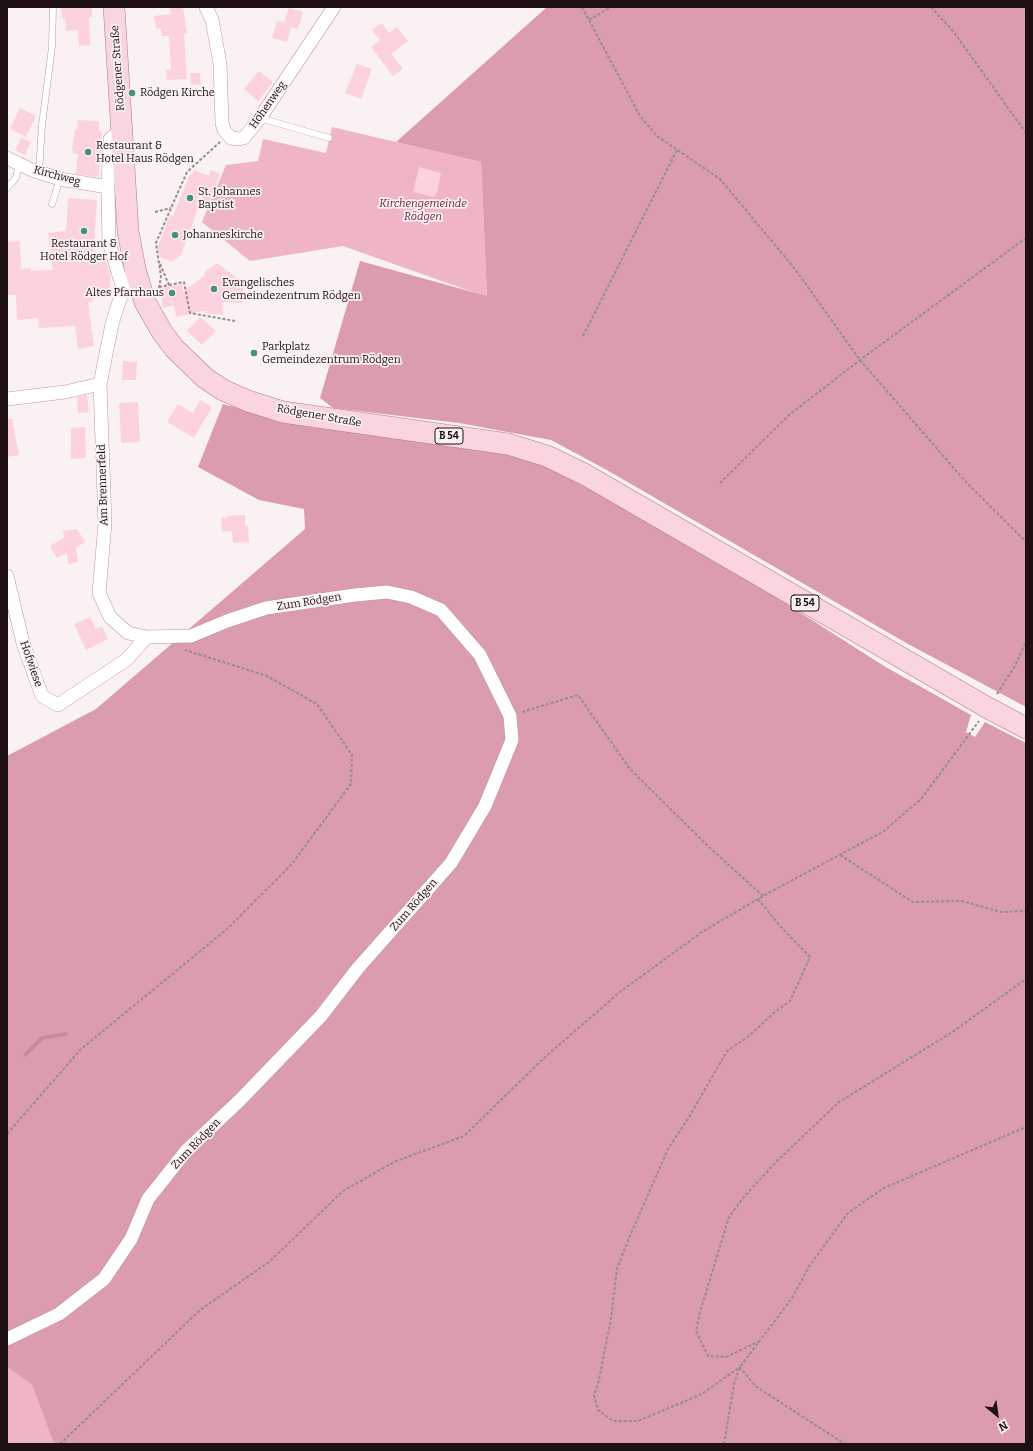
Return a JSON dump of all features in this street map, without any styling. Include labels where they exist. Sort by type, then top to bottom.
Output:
[{"type":"main road","name":"Rödgener Straße","points":[[114,7],[128,231],[135,269],[148,307],[174,348],[205,378],[223,390],[248,401],[283,412],[508,444],[547,456],[586,475],[988,708]]},
{"type":"main road","name":"B 54","points":[[988,708],[1026,728]]},
{"type":"street","points":[[206,7],[212,20],[220,64],[222,123],[227,135]]},
{"type":"street","name":"Höhenweg","points":[[227,135],[234,139],[244,138],[260,118],[334,7]]},
{"type":"street","points":[[122,129],[110,139],[108,187],[109,242],[123,289]]},
{"type":"street","name":"Kirchweg","points":[[7,158],[38,172],[60,179],[108,187]]},
{"type":"street","name":"Am Brennerfeld","points":[[135,269],[123,289],[112,324],[100,384],[105,523],[99,593],[110,617],[128,633],[147,638],[191,636]]},
{"type":"street","points":[[7,399],[65,392],[100,384]]},
{"type":"street","name":"Hofwiese","points":[[7,576],[23,643],[42,696],[58,705],[126,660],[147,638]]},
{"type":"street","name":"Zum Rödgen","points":[[7,1339],[59,1314],[104,1279],[131,1239],[148,1199],[186,1151],[240,1100],[321,1016],[358,968],[451,863],[485,806],[512,740],[510,716],[480,655],[442,610],[411,597],[386,592],[266,608],[191,636]]},
{"type":"lane","points":[[38,172],[44,102],[52,47],[53,7]]},
{"type":"lane","points":[[260,118],[329,138]]},
{"type":"lane","points":[[7,188],[16,178],[19,164]]},
{"type":"lane","points":[[52,204],[60,179]]},
{"type":"path","points":[[582,7],[640,116],[657,136],[720,179],[795,269],[860,360],[965,481],[1026,542]]},
{"type":"path","points":[[588,20],[611,7]]},
{"type":"path","points":[[931,7],[953,31],[1026,133]]},
{"type":"path","points":[[162,277],[156,243],[187,172],[227,135]]},
{"type":"path","points":[[584,336],[677,150]]},
{"type":"path","points":[[155,212],[171,208]]},
{"type":"path","points":[[720,483],[789,415],[860,360],[1026,238]]},
{"type":"path","points":[[158,260],[169,285]]},
{"type":"path","points":[[159,287],[184,282],[190,313],[235,320]]},
{"type":"path","points":[[60,1444],[200,1310],[269,1262],[343,1191],[394,1162],[464,1136],[544,1058],[620,992],[702,932],[758,899],[884,831],[921,799],[971,734],[1016,664],[1026,641]]},
{"type":"path","points":[[7,1134],[80,1050],[227,929],[291,865],[351,784],[352,755],[317,704],[267,676],[185,649]]},
{"type":"path","points":[[510,716],[578,695],[630,769],[710,848],[764,896]]},
{"type":"path","points":[[840,855],[913,902],[962,901],[1000,912],[1026,911]]},
{"type":"path","points":[[758,899],[780,926],[810,957],[790,1001],[775,1012],[749,1036],[727,1051],[689,1117],[668,1149],[629,1238],[617,1270],[611,1319],[598,1384],[594,1395],[598,1410],[613,1421],[638,1421],[702,1394],[740,1367],[792,1298],[810,1265],[848,1213],[884,1188],[1026,1128]]},
{"type":"path","points":[[760,1341],[726,1358],[708,1356],[696,1331],[700,1312],[730,1217],[743,1198],[776,1162],[839,1102],[950,1034],[1026,979]]},
{"type":"path","points":[[724,1444],[734,1384],[740,1367]]},
{"type":"path","points":[[740,1367],[755,1386],[845,1444]]},
{"type":"green space","name":"Kirchengemeinde Rödgen","points":[[332,127],[481,162],[487,297],[343,246],[250,261],[202,222],[226,165],[258,161],[263,139],[326,153]]},
{"type":"green space","points":[[7,1367],[32,1385],[54,1444],[7,1444]]},
{"type":"shaded area","points":[[547,7],[1026,7],[1026,707],[908,644],[605,469],[551,440],[459,423],[333,408],[320,398],[360,261],[487,296],[481,162],[396,142]]},
{"type":"shaded area","points":[[223,404],[304,426],[473,449],[514,456],[547,466],[721,562],[884,666],[971,715],[966,732],[975,737],[985,722],[1026,743],[1026,1444],[54,1444],[32,1385],[7,1367],[7,756],[96,709],[305,529],[304,509],[259,500],[198,467]]},
{"type":"building","points":[[61,7],[92,7],[92,17],[89,17],[90,45],[79,46],[78,30],[66,31],[65,19],[62,19]]},
{"type":"building","points":[[170,7],[183,7],[187,33],[184,34],[187,79],[167,80],[166,70],[171,70],[169,36],[162,36],[161,28],[156,29],[154,16],[171,14]]},
{"type":"building","points":[[289,8],[303,12],[298,29],[291,27],[287,42],[272,38],[277,21],[284,22]]},
{"type":"building","points":[[382,23],[389,33],[397,27],[408,41],[391,54],[403,69],[393,76],[371,47],[380,40],[372,30]]},
{"type":"building","points":[[357,64],[372,69],[361,99],[345,93]]},
{"type":"building","points":[[259,71],[273,82],[258,101],[244,89]]},
{"type":"building","points":[[190,73],[200,73],[201,84],[191,85]]},
{"type":"building","points":[[20,108],[36,116],[26,137],[10,129]]},
{"type":"building","name":"Restaurant & Hotel Haus Rödgen","points":[[78,120],[99,121],[99,131],[102,132],[99,177],[76,174],[78,154],[74,154],[72,149]]},
{"type":"building","points":[[21,138],[31,142],[25,155],[15,150]]},
{"type":"building","points":[[419,167],[441,173],[437,193],[434,197],[413,192]]},
{"type":"building","points":[[194,170],[209,176],[211,170],[220,174],[209,203],[201,200],[205,188],[203,187],[196,205],[199,206],[181,255],[172,262],[160,257],[158,246],[170,215],[173,216],[190,174],[192,175]]},
{"type":"building","points":[[68,198],[97,200],[93,263],[106,261],[111,278],[111,296],[92,299],[93,302],[88,302],[94,346],[78,349],[75,326],[39,328],[38,318],[17,320],[16,295],[7,295],[7,242],[20,241],[21,269],[31,268],[31,271],[53,270],[48,233],[66,231]]},
{"type":"building","name":"Evangelisches Gemeindezentrum Rödgen","points":[[217,263],[237,278],[243,278],[243,303],[222,302],[223,315],[204,313],[206,311],[176,317],[174,305],[163,308],[160,288],[182,284],[183,292],[205,275],[204,273]]},
{"type":"building","points":[[200,317],[216,331],[202,345],[187,331]]},
{"type":"building","points":[[123,361],[137,362],[136,380],[122,380]]},
{"type":"building","points":[[87,395],[89,412],[78,413],[77,397]]},
{"type":"building","points":[[200,400],[212,407],[194,438],[167,422],[178,404],[193,413]]},
{"type":"building","points":[[138,402],[140,442],[121,443],[119,403]]},
{"type":"building","points":[[7,419],[12,419],[19,455],[7,457]]},
{"type":"building","points":[[85,427],[86,458],[71,459],[71,428]]},
{"type":"building","points":[[245,515],[245,526],[248,526],[249,542],[233,543],[232,531],[222,532],[221,518],[227,518],[227,516]]},
{"type":"building","points":[[77,529],[85,542],[76,548],[78,562],[68,564],[67,553],[57,558],[50,546],[64,538],[63,531]]},
{"type":"building","points":[[90,617],[96,629],[102,626],[108,639],[86,650],[74,624]]},
{"type":"waterway","points":[[25,1055],[42,1038],[66,1034]]},
{"type":"place","name":"Rödgen Kirche","points":[[132,93]]},
{"type":"place","name":"Restaurant & Hotel Haus Rödgen","points":[[88,152]]},
{"type":"place","name":"St. Johannes Baptist","points":[[190,198]]},
{"type":"place","name":"Restaurant & Hotel Rödger Hof","points":[[84,231]]},
{"type":"place","name":"Johanneskirche","points":[[175,235]]},
{"type":"place","name":"Evangelisches Gemeindezentrum Rödgen","points":[[214,289]]},
{"type":"place","name":"Altes Pfarrhaus","points":[[172,293]]},
{"type":"place","name":"Parkplatz Gemeindezentrum Rödgen","points":[[254,353]]}]
